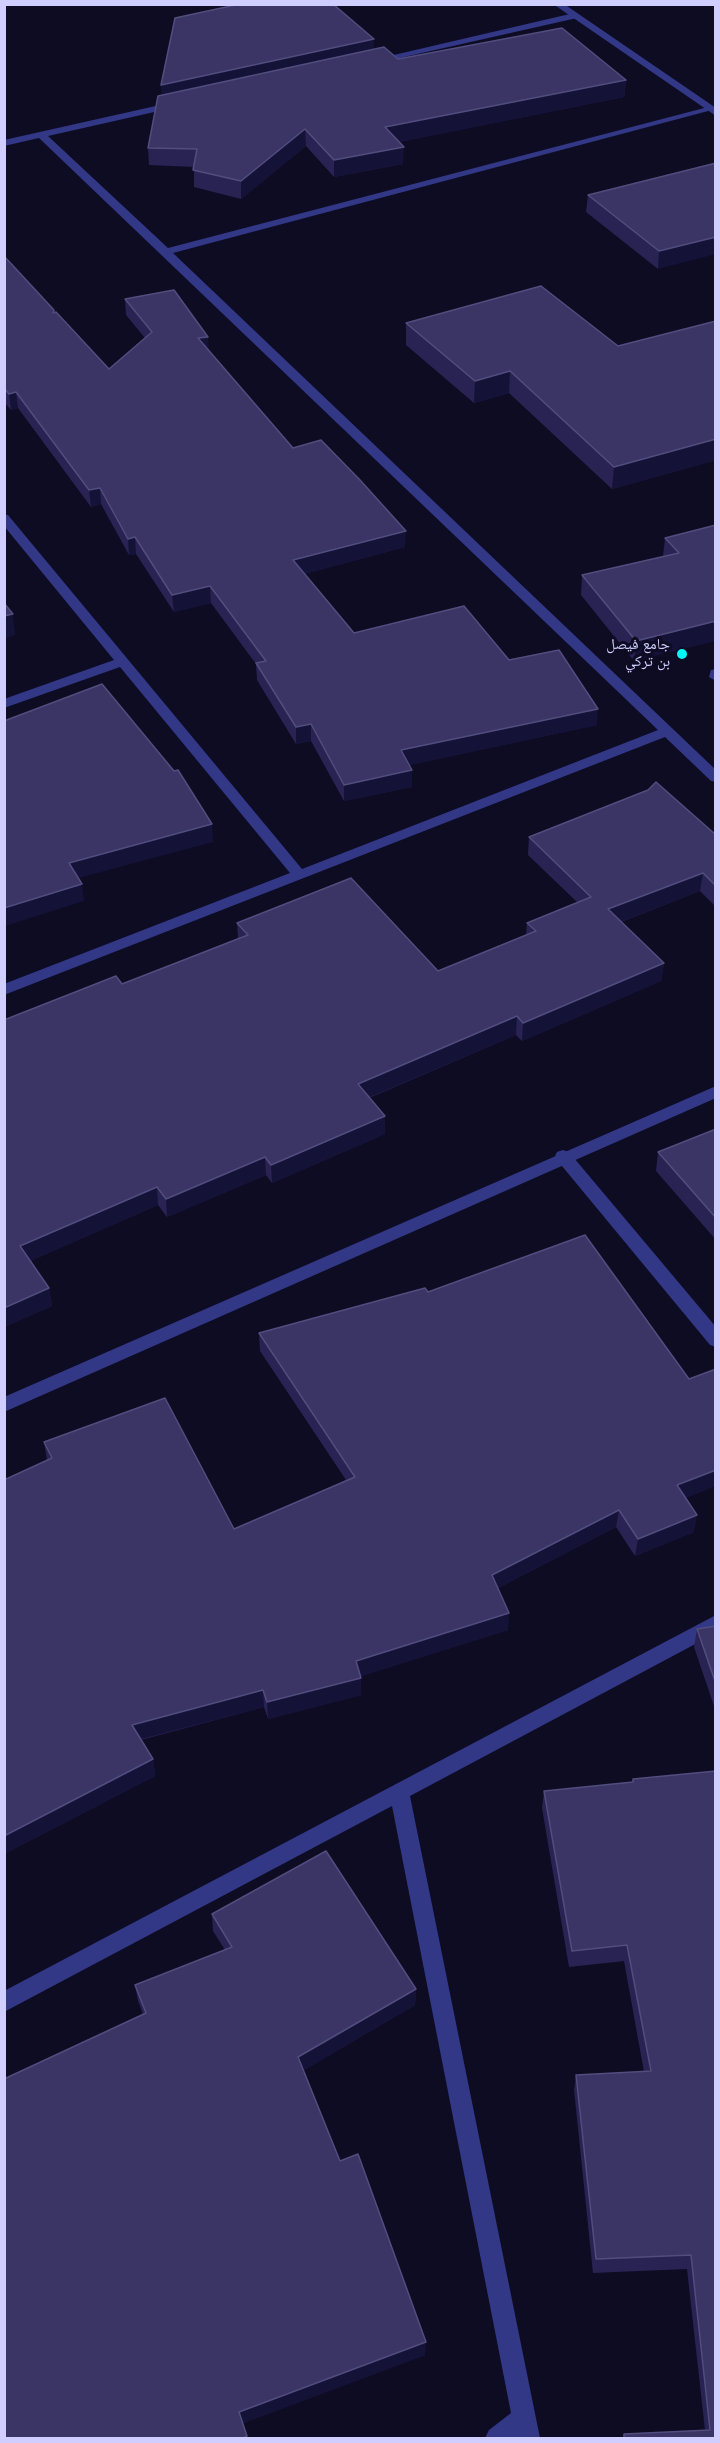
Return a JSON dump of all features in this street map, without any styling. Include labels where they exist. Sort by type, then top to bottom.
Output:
[{"type":"street","points":[[557,4],[712,110]]},
{"type":"street","points":[[365,63],[574,16]]},
{"type":"street","points":[[4,143],[191,101]]},
{"type":"street","points":[[166,252],[712,110]]},
{"type":"street","points":[[40,135],[166,252],[716,778]]},
{"type":"street","points":[[4,518],[299,875]]},
{"type":"street","points":[[4,704],[123,661]]},
{"type":"street","points":[[4,990],[666,732]]},
{"type":"street","points":[[4,1405],[563,1156],[716,1091]]},
{"type":"street","points":[[563,1156],[716,1340]]},
{"type":"street","points":[[4,2002],[716,1623]]},
{"type":"street","points":[[399,1792],[526,2428],[497,2439]]},
{"type":"building","points":[[240,4],[333,4],[374,39],[161,85],[175,18]]},
{"type":"building","points":[[562,28],[626,80],[385,127],[404,147],[334,160],[305,129],[241,181],[193,170],[197,149],[148,148],[158,96],[384,47],[398,59]]},
{"type":"building","points":[[716,163],[716,237],[659,251],[588,195]]},
{"type":"building","points":[[4,256],[54,310],[53,313],[56,312],[109,369],[152,332],[125,299],[174,290],[208,337],[198,338],[293,448],[321,440],[360,480],[406,531],[293,560],[354,633],[464,606],[509,660],[559,650],[598,709],[401,750],[412,770],[344,785],[311,724],[296,727],[256,663],[266,661],[210,586],[172,595],[135,537],[128,539],[100,488],[89,490],[16,392],[9,394],[4,388]]},
{"type":"building","points":[[541,286],[618,346],[716,321],[716,439],[614,467],[510,371],[475,381],[406,323]]},
{"type":"building","name":"جامع فيصل بن تركي","points":[[716,525],[716,621],[636,641],[582,575],[679,553],[665,538]]},
{"type":"building","points":[[4,603],[13,614],[4,616]]},
{"type":"building","points":[[102,684],[174,771],[178,770],[212,824],[69,863],[82,884],[4,908],[4,721]]},
{"type":"building","points":[[656,782],[716,835],[716,886],[703,873],[608,909],[664,963],[523,1023],[517,1016],[358,1084],[385,1116],[271,1165],[265,1157],[166,1199],[157,1187],[20,1246],[49,1288],[4,1308],[4,1020],[116,976],[122,984],[248,935],[237,923],[351,878],[438,971],[536,931],[527,923],[591,897],[529,837],[648,790]]},
{"type":"building","points":[[716,1129],[716,1218],[658,1152]]},
{"type":"building","points":[[585,1235],[689,1379],[716,1369],[716,1470],[677,1485],[697,1515],[638,1539],[619,1510],[492,1575],[509,1613],[356,1661],[361,1678],[267,1702],[263,1690],[132,1725],[153,1759],[4,1836],[4,1480],[52,1458],[44,1442],[165,1398],[234,1529],[355,1477],[259,1333],[425,1288],[428,1292]]},
{"type":"building","points":[[716,1626],[716,1684],[697,1629]]},
{"type":"building","points":[[716,1771],[716,2439],[624,2439],[624,2434],[710,2430],[691,2255],[596,2259],[576,2075],[651,2071],[627,1945],[572,1951],[544,1791]]},
{"type":"building","points":[[326,1851],[416,1989],[298,2057],[340,2161],[358,2154],[426,2342],[239,2412],[247,2436],[241,2439],[4,2439],[4,2079],[146,2013],[135,1985],[232,1947],[212,1914]]},
{"type":"place","name":"جامع فيصل بن تركي","points":[[682,654]]}]
